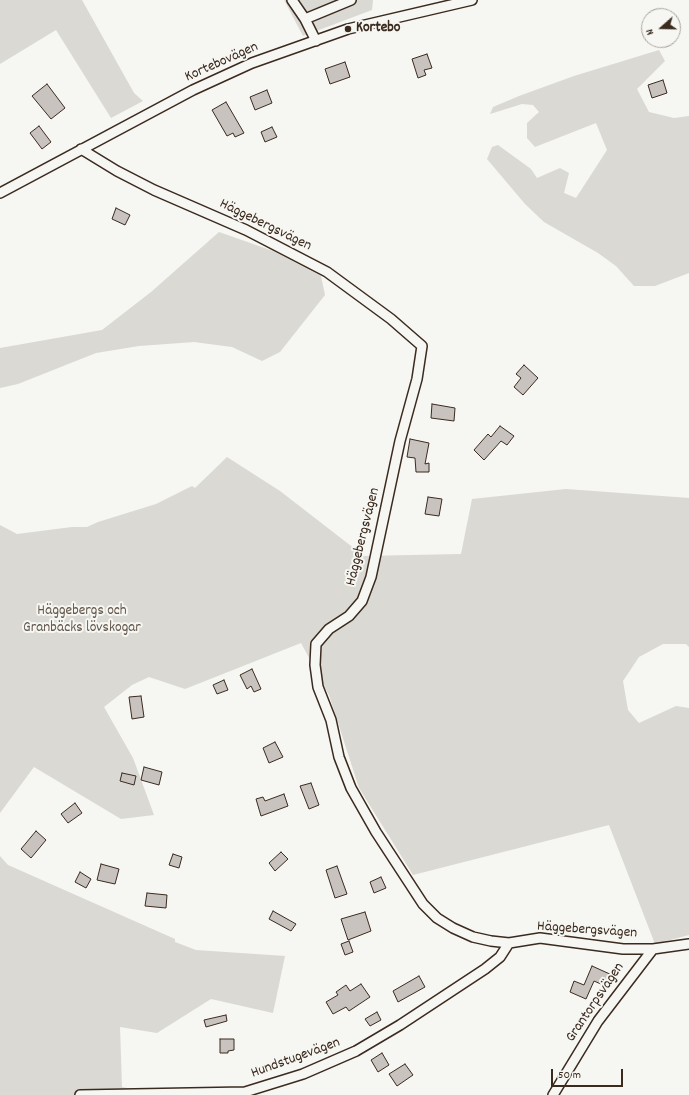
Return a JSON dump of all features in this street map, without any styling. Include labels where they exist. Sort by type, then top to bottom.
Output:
[{"type":"street","points":[[292,0],[305,18],[316,41]]},
{"type":"street","points":[[305,18],[351,0]]},
{"type":"street","name":"Kortebovägen","points":[[0,193],[206,84],[252,63],[348,29],[472,0]]},
{"type":"street","name":"Häggebergsvägen","points":[[81,149],[117,171],[154,190],[246,230],[327,272],[391,319],[422,346],[417,379],[400,441],[372,577],[362,601],[350,616],[329,629],[316,644],[315,665],[318,687],[331,720],[339,757],[351,788],[409,886],[423,904],[437,918],[474,937],[509,943],[540,938],[623,949],[653,949],[689,944]]},
{"type":"street","name":"Hundstugevägen","points":[[80,1095],[245,1092],[303,1074],[356,1051],[400,1025],[485,969],[500,957],[509,943]]},
{"type":"street","name":"Grantorpsvägen","points":[[553,1095],[598,1021],[653,949]]},
{"type":"green space","points":[[0,0],[82,0],[134,93],[143,101],[111,118],[56,30],[0,64]]},
{"type":"green space","points":[[284,0],[373,0],[372,10],[303,36]]},
{"type":"green space","points":[[659,50],[665,61],[637,89],[649,112],[674,118],[689,116],[689,273],[655,286],[634,286],[616,266],[598,253],[544,222],[525,204],[487,159],[492,147],[498,145],[531,169],[537,178],[560,168],[569,173],[564,193],[576,198],[607,150],[596,123],[535,147],[527,138],[527,123],[539,112],[533,105],[522,104],[490,114],[493,107],[519,96],[574,76]]},
{"type":"green space","points":[[219,232],[273,251],[321,276],[325,295],[280,352],[262,361],[232,347],[194,342],[139,346],[96,353],[18,384],[0,388],[0,348],[102,330],[151,292]]},
{"type":"green space","name":"Häggebergs och Granbäcks lövskogar","points":[[227,457],[280,491],[364,556],[461,554],[472,499],[566,489],[689,498],[689,647],[686,644],[663,644],[639,657],[623,681],[628,710],[639,723],[676,706],[689,708],[689,935],[655,944],[609,825],[413,875],[359,788],[329,695],[301,643],[185,689],[149,677],[132,685],[104,707],[133,758],[154,815],[121,819],[34,767],[0,813],[0,525],[17,534],[72,527],[87,527],[98,522],[156,504],[192,486],[195,488]]},
{"type":"green space","points":[[0,856],[8,865],[175,939],[175,942],[196,950],[285,956],[273,1013],[211,999],[157,1033],[120,1027],[122,1087],[162,1095],[0,1095]]},
{"type":"building","points":[[427,54],[432,68],[424,70],[426,75],[418,78],[412,59]]},
{"type":"building","points":[[345,62],[350,77],[330,84],[325,69]]},
{"type":"building","points":[[663,80],[667,93],[652,98],[648,85]]},
{"type":"building","points":[[47,84],[65,108],[51,119],[32,96]]},
{"type":"building","points":[[267,90],[272,103],[255,110],[250,97]]},
{"type":"building","points":[[226,102],[244,133],[235,137],[233,133],[227,136],[212,110]]},
{"type":"building","points":[[39,126],[51,142],[42,149],[30,133]]},
{"type":"building","points":[[272,127],[277,137],[265,142],[261,132]]},
{"type":"building","points":[[116,208],[130,215],[125,225],[112,219]]},
{"type":"building","points":[[524,365],[538,378],[523,395],[514,387],[521,378],[516,374]]},
{"type":"building","points":[[432,404],[455,408],[454,421],[431,418]]},
{"type":"building","points":[[500,426],[514,436],[507,445],[501,441],[484,460],[474,450],[488,434],[491,437]]},
{"type":"building","points":[[410,439],[429,443],[425,464],[429,463],[429,472],[416,472],[415,458],[407,457]]},
{"type":"building","points":[[428,497],[442,499],[439,516],[425,514]]},
{"type":"building","points":[[252,669],[261,689],[254,692],[251,686],[247,689],[240,675]]},
{"type":"building","points":[[224,680],[228,690],[217,694],[213,685]]},
{"type":"building","points":[[141,696],[144,717],[132,719],[129,697]]},
{"type":"building","points":[[275,742],[283,757],[269,763],[263,748]]},
{"type":"building","points":[[144,767],[162,772],[159,785],[141,780]]},
{"type":"building","points":[[122,773],[136,776],[134,785],[120,781]]},
{"type":"building","points":[[311,783],[319,805],[309,809],[300,786]]},
{"type":"building","points":[[284,794],[288,806],[261,816],[256,799],[263,797],[265,801]]},
{"type":"building","points":[[75,803],[82,813],[68,823],[61,814]]},
{"type":"building","points":[[36,831],[46,840],[31,858],[21,849]]},
{"type":"building","points":[[281,852],[288,859],[275,871],[269,863]]},
{"type":"building","points":[[173,854],[182,857],[179,868],[169,865]]},
{"type":"building","points":[[101,864],[119,869],[115,884],[97,880]]},
{"type":"building","points":[[337,866],[347,894],[335,898],[326,870]]},
{"type":"building","points":[[80,872],[91,879],[86,888],[75,882]]},
{"type":"building","points":[[381,877],[386,888],[374,893],[370,882]]},
{"type":"building","points":[[147,893],[167,895],[166,908],[145,906]]},
{"type":"building","points":[[273,911],[296,924],[291,931],[269,919]]},
{"type":"building","points":[[365,912],[371,931],[348,940],[341,919]]},
{"type":"building","points":[[349,941],[353,952],[345,955],[341,944]]},
{"type":"building","points":[[592,966],[612,975],[609,979],[613,981],[610,988],[594,981],[586,999],[570,992],[574,981],[584,985]]},
{"type":"building","points":[[419,976],[425,987],[398,1002],[393,991]]},
{"type":"building","points":[[361,984],[370,997],[349,1011],[346,1007],[333,1014],[326,1002],[338,995],[336,992],[346,985],[350,991]]},
{"type":"building","points":[[377,1012],[381,1020],[370,1026],[365,1019]]},
{"type":"building","points":[[226,1015],[227,1021],[206,1027],[204,1020]]},
{"type":"building","points":[[220,1039],[234,1039],[234,1050],[228,1051],[228,1053],[220,1053]]},
{"type":"building","points":[[382,1053],[389,1065],[378,1072],[371,1060]]},
{"type":"building","points":[[405,1064],[413,1075],[397,1086],[389,1074]]},
{"type":"place","name":"Kortebo","points":[[348,29]]}]
